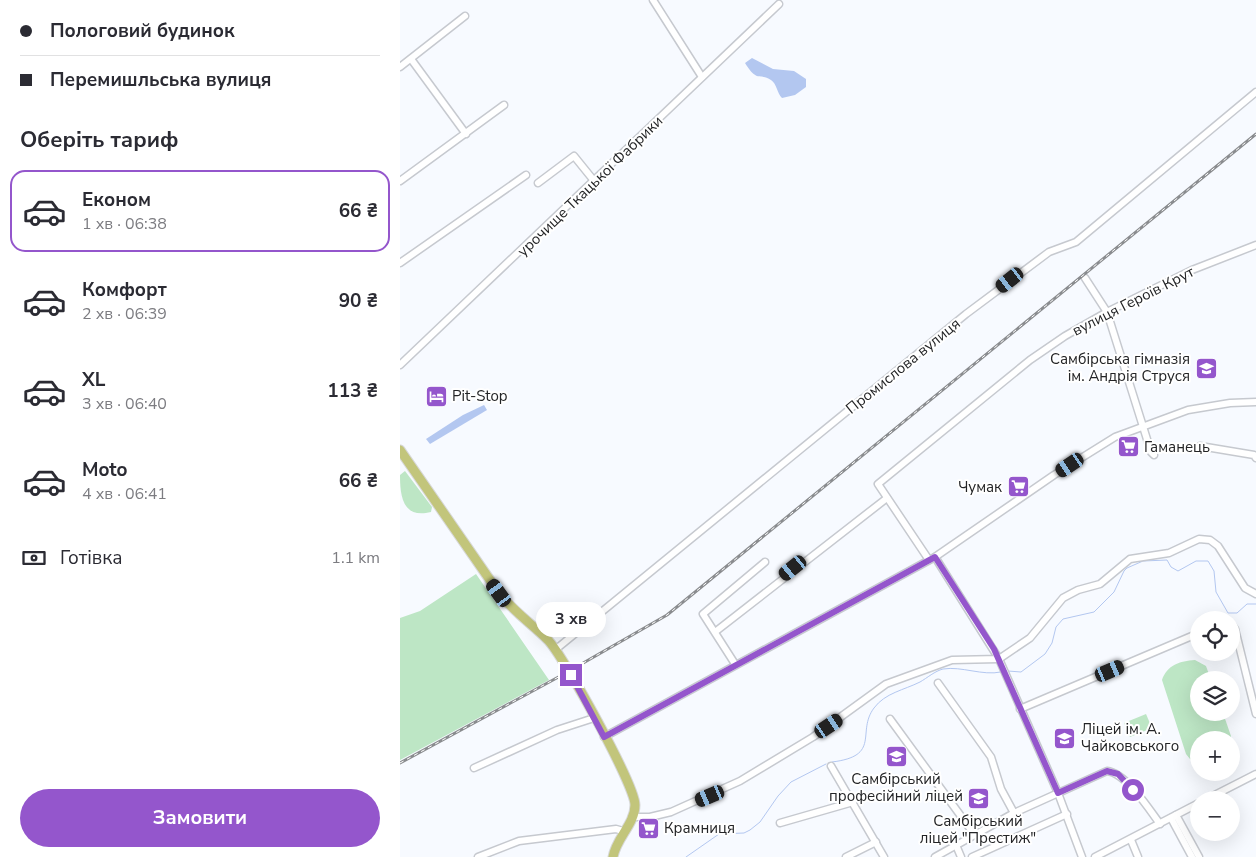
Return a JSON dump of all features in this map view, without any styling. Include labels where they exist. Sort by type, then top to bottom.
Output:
[{"type":"main road","points":[[400,450],[499,593],[563,660],[604,737],[633,793],[635,806],[632,817],[617,842],[614,857]]},
{"type":"street","points":[[653,0],[700,74]]},
{"type":"street","name":"урочище Ткацької Фабрики","points":[[400,365],[594,182],[700,74],[779,4]]},
{"type":"street","points":[[400,67],[464,16]]},
{"type":"street","points":[[410,60],[466,134]]},
{"type":"street","name":"Промислова вулиця","points":[[555,650],[966,314],[1049,252],[1076,242],[1256,92]]},
{"type":"street","points":[[400,181],[504,105]]},
{"type":"street","points":[[538,183],[574,156],[594,182]]},
{"type":"street","points":[[400,263],[526,175]]},
{"type":"street","name":"вулиця Героїв Крут","points":[[887,498],[878,484],[1030,360],[1065,336],[1107,312],[1206,264],[1256,244]]},
{"type":"street","points":[[1085,278],[1107,312],[1142,427],[1151,452],[1154,455]]},
{"type":"street","points":[[604,737],[735,664],[932,559],[1101,444],[1188,410],[1230,403],[1256,402]]},
{"type":"street","points":[[1200,446],[1254,455],[1256,458]]},
{"type":"street","points":[[715,632],[887,498],[932,559],[999,660],[1058,793],[1082,857]]},
{"type":"street","points":[[632,817],[650,817],[670,812],[740,781],[813,737],[886,684],[952,660],[999,660],[1030,638],[1063,598],[1070,593],[1100,584],[1130,560],[1169,553],[1199,539],[1210,540],[1218,546],[1245,588],[1256,594]]},
{"type":"street","points":[[735,664],[715,632],[705,620],[704,612],[765,562]]},
{"type":"street","points":[[1020,709],[1190,637]]},
{"type":"street","points":[[1240,649],[1256,714]]},
{"type":"street","points":[[938,683],[991,757],[1000,789],[1014,813]]},
{"type":"street","points":[[474,768],[557,730],[594,718]]},
{"type":"street","points":[[890,719],[974,834]]},
{"type":"street","points":[[831,766],[884,857]]},
{"type":"street","points":[[935,857],[1014,813],[1102,772],[1113,771],[1133,790],[1160,824]]},
{"type":"street","points":[[1223,791],[1256,774]]},
{"type":"street","points":[[780,823],[853,802]]},
{"type":"street","points":[[1095,857],[1190,808]]},
{"type":"street","points":[[972,857],[1066,814]]},
{"type":"street","points":[[1174,817],[1192,857]]},
{"type":"street","points":[[1174,817],[1199,857]]},
{"type":"street","points":[[478,857],[519,842],[616,829],[623,831]]},
{"type":"street","points":[[1131,840],[1138,857]]},
{"type":"street","points":[[846,857],[876,842]]},
{"type":"street","points":[[956,845],[962,857]]},
{"type":"green space","points":[[405,471],[432,507],[431,512],[414,512],[405,504],[402,498],[400,475]]},
{"type":"green space","points":[[476,574],[549,680],[400,760],[400,618],[420,611]]},
{"type":"green space","points":[[1184,661],[1197,661],[1206,666],[1208,671],[1190,671],[1190,721],[1226,721],[1229,731],[1190,731],[1190,759],[1186,754],[1162,680],[1171,667]]},
{"type":"green space","points":[[1146,714],[1152,728],[1130,737],[1124,723]]},
{"type":"water","points":[[752,58],[773,69],[794,71],[806,79],[806,87],[795,95],[782,98],[773,82],[756,75],[749,69],[745,63]]},
{"type":"water","points":[[484,405],[487,410],[430,444],[426,439],[463,415]]},
{"type":"waterway","points":[[1008,671],[1021,672],[1045,654],[1052,643],[1056,627],[1063,619],[1094,612],[1114,592],[1124,571],[1143,561],[1167,560],[1171,567],[1178,571],[1196,561],[1208,561],[1214,571],[1216,592],[1228,613],[1237,613],[1247,604],[1256,604]]},
{"type":"waterway","points":[[832,762],[847,759],[863,749],[869,717],[878,703],[889,695],[920,682],[943,669],[950,668],[987,673],[1001,672]]},
{"type":"waterway","points":[[686,857],[719,834],[744,833],[750,830],[760,822],[778,796],[791,782],[826,764]]},
{"type":"railway","points":[[400,763],[564,674],[667,615],[1256,134]]},
{"type":"place","name":"Самбірська гімназія ім. Андрія Струся","points":[[1206,368]]},
{"type":"place","name":"Pit-Stop","points":[[436,396]]},
{"type":"place","name":"Гаманець","points":[[1128,447]]},
{"type":"place","name":"Чумак","points":[[1018,487]]},
{"type":"place","name":"Ліцей ім. А. Чайковського","points":[[1065,738]]},
{"type":"place","name":"Самбірський професійний ліцей","points":[[896,756]]},
{"type":"place","name":"Самбірський ліцей \"Престиж\"","points":[[978,798]]},
{"type":"place","name":"Крамниця","points":[[648,828]]},
{"type":"route","points":[[571,675],[604,737],[735,664],[935,557],[994,649],[1058,793],[1107,771],[1113,771],[1118,774],[1133,790]]}]
